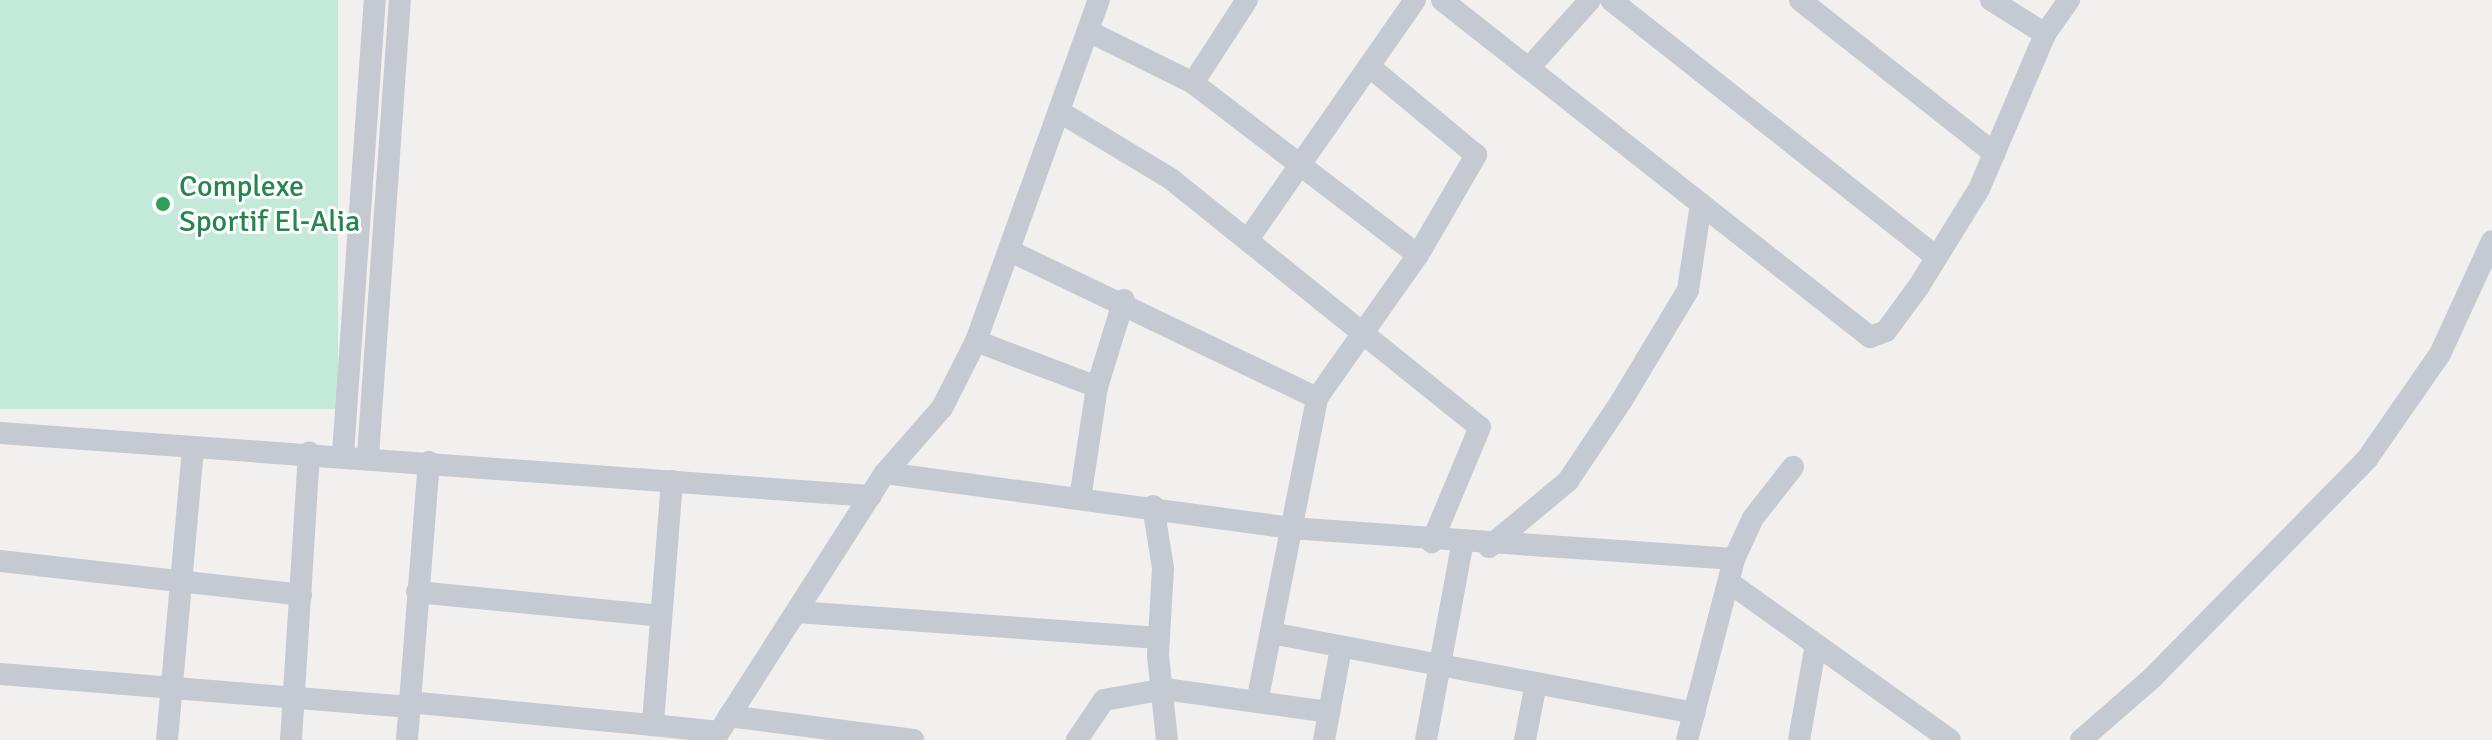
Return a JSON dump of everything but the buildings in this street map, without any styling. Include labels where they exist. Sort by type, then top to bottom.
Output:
[{"type":"street","points":[[343,454],[375,0]]},
{"type":"street","points":[[368,456],[400,0]]},
{"type":"street","points":[[720,729],[885,473],[942,408],[976,341],[1099,0]]},
{"type":"street","points":[[1193,83],[1247,0]]},
{"type":"street","points":[[1249,238],[1298,162],[1370,67],[1415,0]]},
{"type":"street","points":[[1442,0],[1870,337],[1886,331],[1936,257],[1995,154],[2045,34],[2069,0]]},
{"type":"street","points":[[1529,68],[1590,0]]},
{"type":"street","points":[[1611,0],[1936,257]]},
{"type":"street","points":[[1800,0],[1995,154]]},
{"type":"street","points":[[1991,0],[2045,34]]},
{"type":"street","points":[[1090,32],[1193,83],[1418,255]]},
{"type":"street","points":[[1257,702],[1317,398],[1418,255],[1476,155],[1370,67]]},
{"type":"street","points":[[1060,112],[1118,144],[1249,238],[1480,427],[1432,542]]},
{"type":"street","points":[[1489,547],[1568,481],[1622,400],[1688,290],[1701,204]]},
{"type":"street","points":[[2081,740],[2152,678],[2367,459],[2440,354],[2492,241]]},
{"type":"street","points":[[1010,251],[1124,300],[1317,398]]},
{"type":"street","points":[[1080,499],[1097,387],[1124,300]]},
{"type":"street","points":[[976,341],[1097,387]]},
{"type":"street","points":[[0,433],[343,454],[871,496]]},
{"type":"street","points":[[167,740],[193,447]]},
{"type":"street","points":[[291,740],[309,453]]},
{"type":"street","points":[[407,740],[407,704],[429,462]]},
{"type":"street","points":[[1687,740],[1734,559],[1753,518],[1793,467]]},
{"type":"street","points":[[885,473],[1153,506],[1290,528],[1489,547],[1734,559]]},
{"type":"street","points":[[653,725],[672,481]]},
{"type":"street","points":[[1153,506],[1163,568],[1159,638],[1167,740]]},
{"type":"street","points":[[1426,740],[1462,545]]},
{"type":"street","points":[[0,561],[301,595]]},
{"type":"street","points":[[1730,583],[1815,649],[1950,740]]},
{"type":"street","points":[[417,592],[661,616]]},
{"type":"street","points":[[797,612],[1159,638]]},
{"type":"street","points":[[1271,633],[1695,713]]},
{"type":"street","points":[[1324,740],[1341,648]]},
{"type":"street","points":[[1799,740],[1815,649]]},
{"type":"street","points":[[0,674],[172,686],[294,700],[407,704],[653,725],[913,740]]},
{"type":"street","points":[[1525,740],[1536,683]]},
{"type":"street","points":[[1077,740],[1104,700],[1165,689],[1329,712]]},
{"type":"green space","name":"Complexe Sportif El-Alia","points":[[0,0],[338,0],[338,409],[0,409]]},
{"type":"place","name":"Complexe Sportif El-Alia","points":[[163,204]]}]
